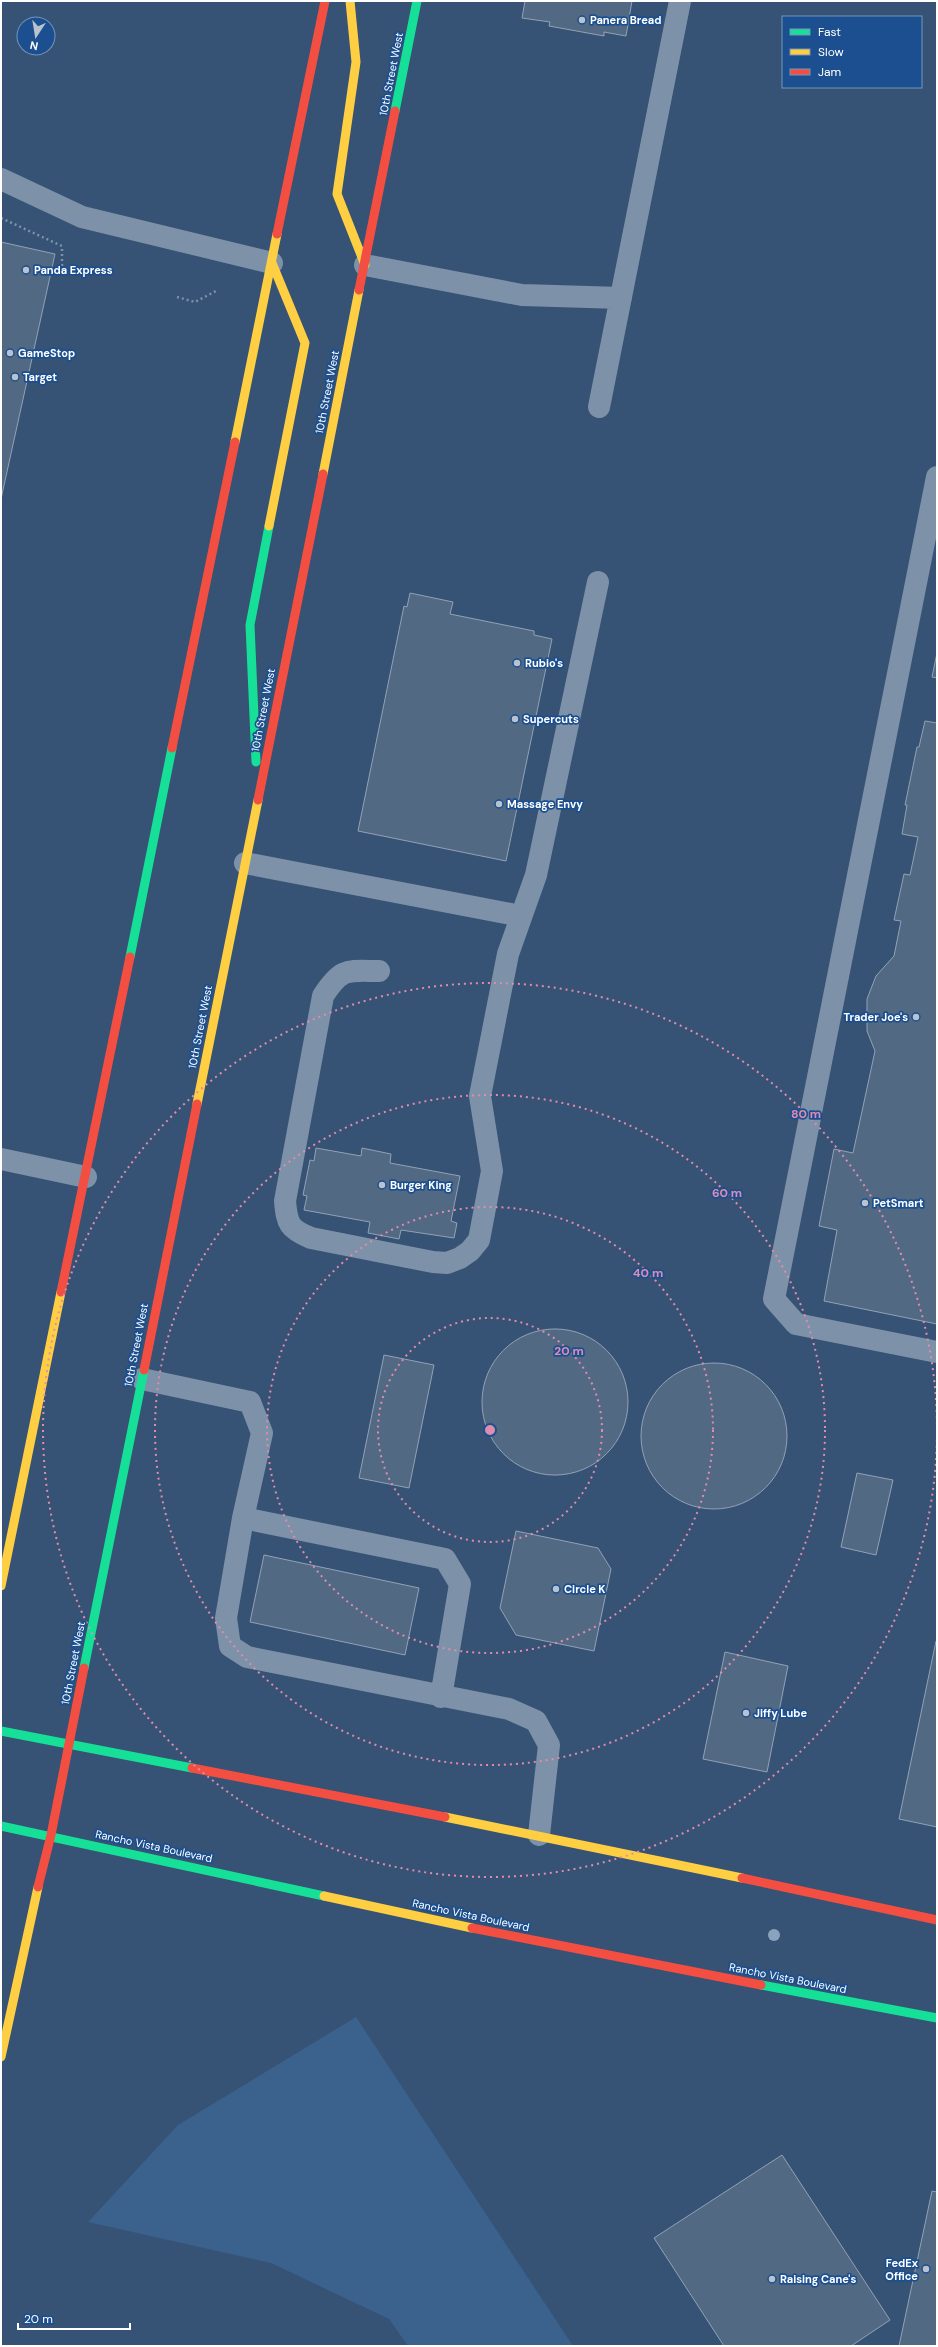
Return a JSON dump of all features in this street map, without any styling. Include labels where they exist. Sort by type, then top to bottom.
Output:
[{"type":"main road","points":[[1,1586],[325,1]]},
{"type":"main road","points":[[350,1],[356,62],[336,194],[365,265]]},
{"type":"main road","name":"10th Street West","points":[[1,2058],[69,1745],[418,1]]},
{"type":"main road","points":[[258,796],[250,625],[305,343],[272,263]]},
{"type":"main road","points":[[1,1731],[539,1835],[937,1920]]},
{"type":"main road","name":"Rancho Vista Boulevard","points":[[1,1826],[50,1835],[552,1945],[937,2018]]},
{"type":"lane","points":[[599,407],[680,1]]},
{"type":"lane","points":[[1,179],[82,217],[272,263]]},
{"type":"lane","points":[[365,265],[522,295],[621,298]]},
{"type":"lane","points":[[937,477],[774,1299],[796,1324],[937,1352]]},
{"type":"lane","points":[[379,972],[346,971],[333,980],[323,996],[285,1201],[286,1219],[295,1231],[310,1238],[433,1262],[447,1263],[460,1258],[470,1251],[479,1240],[492,1171],[480,1096],[508,954],[536,875],[598,582]]},
{"type":"lane","points":[[245,862],[521,916]]},
{"type":"lane","points":[[1,1159],[86,1176]]},
{"type":"lane","points":[[142,1379],[250,1402],[262,1433],[243,1518],[226,1618],[230,1646],[247,1657],[441,1697],[509,1709],[536,1721],[548,1745],[539,1835]]},
{"type":"lane","points":[[243,1518],[445,1559],[460,1584],[441,1697]]},
{"type":"path","points":[[1,218],[62,246],[62,271]]},
{"type":"path","points":[[177,297],[195,302],[216,291]]},
{"type":"water","points":[[356,2017],[573,2346],[408,2346],[389,2319],[271,2263],[88,2222],[178,2125]]},
{"type":"building","name":"Panera Bread","points":[[525,1],[632,1],[626,36],[604,32],[604,36],[549,26],[550,22],[522,18]]},
{"type":"building","name":"Target","points":[[1,242],[55,254],[1,499]]},
{"type":"building","points":[[410,593],[453,602],[450,614],[534,631],[534,635],[552,639],[506,861],[358,831],[404,606],[407,607]]},
{"type":"building","points":[[937,653],[937,678],[932,677]]},
{"type":"building","points":[[925,721],[937,723],[937,1324],[824,1301],[837,1230],[819,1226],[834,1149],[853,1153],[875,1051],[867,1031],[867,999],[876,976],[894,956],[901,921],[894,920],[904,874],[910,875],[918,837],[902,834],[907,805],[905,805],[917,747],[919,747]]},
{"type":"building","name":"Burger King","points":[[316,1148],[361,1156],[362,1148],[391,1154],[390,1163],[460,1176],[451,1221],[457,1223],[454,1238],[401,1230],[399,1239],[368,1233],[370,1222],[304,1210],[307,1196],[303,1195],[310,1160],[314,1161]]},
{"type":"building","points":[[555,1329],[576,1332],[583,1335],[601,1346],[611,1356],[625,1381],[628,1402],[625,1423],[622,1430],[611,1448],[601,1458],[576,1472],[555,1475],[534,1472],[527,1469],[509,1458],[499,1448],[485,1423],[482,1402],[485,1381],[488,1374],[499,1356],[509,1346],[534,1332]]},
{"type":"building","points":[[384,1355],[434,1365],[409,1488],[359,1478]]},
{"type":"building","points":[[707,1363],[721,1363],[742,1368],[755,1375],[766,1384],[775,1395],[782,1408],[786,1422],[786,1450],[782,1464],[775,1477],[766,1488],[755,1497],[742,1504],[721,1509],[707,1509],[686,1504],[673,1497],[657,1482],[646,1464],[641,1443],[641,1429],[646,1408],[653,1395],[668,1379],[686,1368]]},
{"type":"building","points":[[857,1473],[893,1480],[876,1555],[841,1547]]},
{"type":"building","name":"Circle K","points":[[516,1531],[598,1548],[611,1569],[594,1651],[516,1635],[500,1608]]},
{"type":"building","points":[[264,1555],[419,1588],[405,1655],[250,1622]]},
{"type":"building","points":[[937,1641],[937,1827],[899,1819]]},
{"type":"building","name":"Jiffy Lube","points":[[725,1652],[788,1666],[767,1772],[703,1759]]},
{"type":"building","name":"Raising Cane's","points":[[782,2155],[890,2320],[851,2346],[724,2346],[654,2238]]},
{"type":"building","name":"FedEx Office","points":[[932,2191],[937,2192],[937,2346],[899,2346]]},
{"type":"traffic: fast","points":[[395,111],[417,1]]},
{"type":"traffic: fast","points":[[256,762],[250,625],[269,526]]},
{"type":"traffic: fast","points":[[130,957],[172,748]]},
{"type":"traffic: fast","points":[[84,1668],[144,1370]]},
{"type":"traffic: fast","points":[[1,1731],[192,1768]]},
{"type":"traffic: fast","points":[[1,1826],[324,1896]]},
{"type":"traffic: fast","points":[[761,1985],[937,2018]]},
{"type":"traffic: slow","points":[[350,1],[356,62],[337,194],[365,265]]},
{"type":"traffic: slow","points":[[235,442],[277,234]]},
{"type":"traffic: slow","points":[[269,526],[305,343],[272,263]]},
{"type":"traffic: slow","points":[[323,474],[359,290]]},
{"type":"traffic: slow","points":[[197,1104],[258,800]]},
{"type":"traffic: slow","points":[[1,1586],[61,1292]]},
{"type":"traffic: slow","points":[[445,1817],[742,1878]]},
{"type":"traffic: slow","points":[[1,2057],[38,1887]]},
{"type":"traffic: slow","points":[[324,1896],[472,1928]]},
{"type":"traffic: jam","points":[[277,234],[325,1]]},
{"type":"traffic: jam","points":[[359,290],[395,111]]},
{"type":"traffic: jam","points":[[172,748],[235,442]]},
{"type":"traffic: jam","points":[[258,800],[323,474]]},
{"type":"traffic: jam","points":[[61,1292],[130,957]]},
{"type":"traffic: jam","points":[[144,1370],[197,1104]]},
{"type":"traffic: jam","points":[[38,1887],[51,1835],[84,1668]]},
{"type":"traffic: jam","points":[[192,1768],[445,1817]]},
{"type":"traffic: jam","points":[[742,1878],[937,1920]]},
{"type":"traffic: jam","points":[[472,1928],[761,1985]]},
{"type":"place","name":"Panera Bread","points":[[582,20]]},
{"type":"place","name":"Panda Express","points":[[26,270]]},
{"type":"place","name":"GameStop","points":[[10,353]]},
{"type":"place","name":"Target","points":[[15,377]]},
{"type":"place","name":"Rubio's","points":[[517,663]]},
{"type":"place","name":"Supercuts","points":[[515,719]]},
{"type":"place","name":"Massage Envy","points":[[499,804]]},
{"type":"place","name":"Trader Joe's","points":[[916,1017]]},
{"type":"place","name":"Burger King","points":[[382,1185]]},
{"type":"place","name":"PetSmart","points":[[865,1203]]},
{"type":"place","name":"Circle K","points":[[556,1589]]},
{"type":"place","name":"Jiffy Lube","points":[[746,1713]]},
{"type":"place","name":"FedEx Office","points":[[926,2269]]},
{"type":"place","name":"Raising Cane's","points":[[772,2279]]}]
